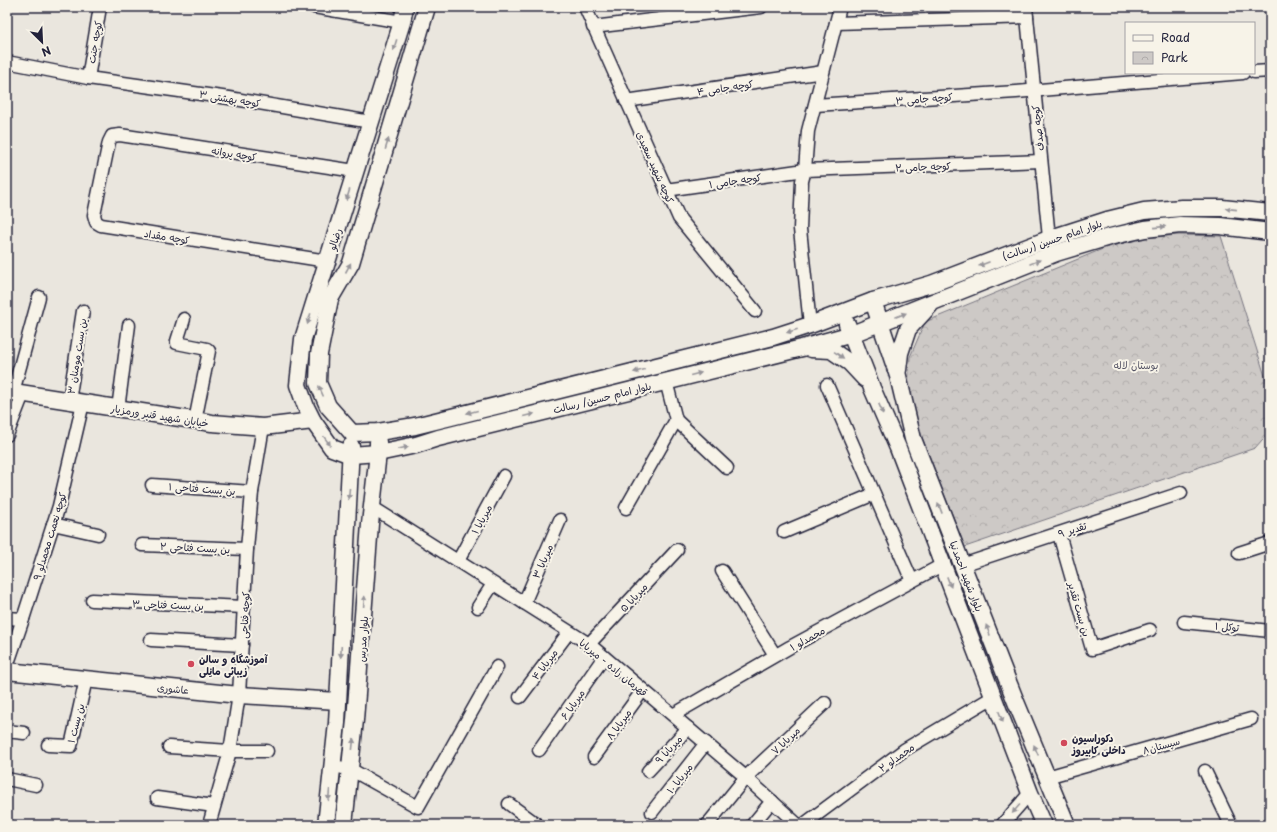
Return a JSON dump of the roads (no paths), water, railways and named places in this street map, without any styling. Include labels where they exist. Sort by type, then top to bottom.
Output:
[{"type":"main road","points":[[352,433],[328,406],[318,383],[319,354],[330,299],[351,263],[427,7]]},
{"type":"main road","name":"رضالو","points":[[351,455],[332,448],[313,421],[306,407],[298,386],[303,339],[404,14]]},
{"type":"main road","name":"بلوار امام حسین (رسالت)","points":[[842,314],[873,301],[931,284],[1049,238],[1107,220],[1144,212],[1182,208],[1222,208],[1270,213]]},
{"type":"main road","name":"بلوار امام حسین (رسالت)","points":[[852,334],[1056,253],[1109,236],[1138,230],[1180,225],[1220,226],[1270,232]]},
{"type":"main road","name":"بلوار شهید احمدنیا","points":[[873,301],[898,376],[913,439],[1016,702],[1067,825]]},
{"type":"main road","points":[[898,376],[900,353],[908,329],[932,303]]},
{"type":"main road","name":"بلوار امام حسین/ رسالت","points":[[352,433],[378,432],[415,426],[766,339],[842,314]]},
{"type":"main road","name":"بلوار شهید احمدنیا","points":[[842,314],[852,334],[872,388],[898,448],[993,698],[1044,825]]},
{"type":"main road","name":"بلوار امام حسین/ رسالت","points":[[351,455],[378,453],[416,445],[438,438],[802,348],[852,334]]},
{"type":"main road","points":[[802,348],[831,350],[850,363],[872,388]]},
{"type":"main road","name":"خیابان شهید قنبر ورمزیار","points":[[14,392],[212,423],[263,427],[313,421]]},
{"type":"main road","name":"بلوار مدرس","points":[[344,825],[356,720],[372,507],[378,453],[378,432]]},
{"type":"main road","name":"بلوار مدرس","points":[[326,825],[337,723],[352,433]]},
{"type":"main road","name":"عاشوری","points":[[7,671],[86,678],[238,695],[338,701]]},
{"type":"street","name":"کوچه جنت","points":[[88,78],[100,7]]},
{"type":"street","points":[[314,7],[404,14]]},
{"type":"street","name":"کوچه شهید سعیدی","points":[[585,7],[679,218],[755,311]]},
{"type":"street","points":[[593,27],[761,7]]},
{"type":"street","points":[[810,325],[800,229],[802,181],[808,131],[840,7]]},
{"type":"street","points":[[836,23],[1026,12]]},
{"type":"street","name":"کوچه صدف","points":[[1026,12],[1049,238]]},
{"type":"street","name":"کوچه بهشتی ۳","points":[[7,62],[88,78],[229,98],[371,122]]},
{"type":"street","points":[[1255,72],[1270,71]]},
{"type":"street","name":"کوچه جامی ۴","points":[[626,101],[823,72]]},
{"type":"street","name":"کوچه جامی ۳","points":[[815,105],[1033,91],[1231,74]]},
{"type":"street","name":"کوچه پروانه","points":[[112,136],[120,135],[355,171]]},
{"type":"street","name":"کوچه مقداد","points":[[112,136],[109,142],[94,215],[96,222],[102,225],[327,262]]},
{"type":"street","name":"کوچه جامی ۲","points":[[804,170],[1041,161]]},
{"type":"street","name":"کوچه جامی ۱","points":[[666,190],[804,170]]},
{"type":"street","points":[[7,435],[14,392],[39,297]]},
{"type":"street","name":"۳ بن بست مومنان","points":[[76,402],[83,311]]},
{"type":"street","points":[[184,319],[177,341],[178,343],[207,349],[209,351],[195,421]]},
{"type":"street","points":[[118,409],[129,325]]},
{"type":"street","points":[[666,381],[676,420],[727,468]]},
{"type":"street","points":[[826,385],[912,581]]},
{"type":"street","name":"کوچه نعمت محمدلو ۹","points":[[7,666],[59,506],[76,402]]},
{"type":"street","points":[[626,508],[676,420]]},
{"type":"street","name":"کوچه فتاحی","points":[[209,825],[230,751],[238,695],[252,492],[263,427]]},
{"type":"street","name":"میربابا ۱","points":[[458,561],[504,476]]},
{"type":"street","name":"بن بست فتاحی ۱","points":[[152,485],[252,492]]},
{"type":"street","name":"۹ تقدیر","points":[[962,565],[1181,493]]},
{"type":"street","points":[[784,532],[874,494]]},
{"type":"street","name":"قهرمان زاده - میربابا","points":[[372,507],[589,644],[746,777],[798,825]]},
{"type":"street","name":"میربابا ۳","points":[[524,603],[560,520]]},
{"type":"street","points":[[53,524],[98,534]]},
{"type":"street","name":"بن بست تقدیر","points":[[1058,534],[1092,649],[1150,630]]},
{"type":"street","points":[[1240,553],[1270,543]]},
{"type":"street","name":"بن بست فتاحی ۲","points":[[142,544],[247,549]]},
{"type":"street","name":"میربابا ۵","points":[[589,644],[677,550]]},
{"type":"street","name":"محمدلو ۱","points":[[673,716],[776,656],[942,565]]},
{"type":"street","points":[[722,571],[776,656]]},
{"type":"street","points":[[478,607],[493,584]]},
{"type":"street","name":"بن بست فتاحی ۳","points":[[92,600],[244,607]]},
{"type":"street","points":[[7,618],[23,619]]},
{"type":"street","name":"توکل ۱","points":[[1184,622],[1270,630]]},
{"type":"street","name":"میربابا ۴","points":[[520,697],[569,632]]},
{"type":"street","points":[[151,640],[242,644]]},
{"type":"street","name":"میربابا ۶","points":[[540,750],[604,657]]},
{"type":"street","points":[[332,766],[350,769],[418,807],[497,667]]},
{"type":"street","name":"۱ بن بست","points":[[48,745],[71,746],[86,678]]},
{"type":"street","name":"میربابا ۸","points":[[594,757],[643,690]]},
{"type":"street","name":"محمدلو ۲","points":[[803,825],[904,750],[993,698]]},
{"type":"street","name":"میربابا ۷","points":[[707,825],[746,777],[825,703]]},
{"type":"street","name":"سیستان۸","points":[[1047,777],[1251,719]]},
{"type":"street","name":"میربابا ۹","points":[[648,771],[688,728]]},
{"type":"street","points":[[7,731],[24,733]]},
{"type":"street","name":"میربابا ۱۰","points":[[652,812],[706,743]]},
{"type":"street","points":[[169,747],[230,751],[267,750]]},
{"type":"street","points":[[1205,771],[1231,825]]},
{"type":"street","points":[[7,779],[36,785]]},
{"type":"street","points":[[1002,825],[1030,793]]},
{"type":"street","points":[[157,798],[214,806]]},
{"type":"street","points":[[752,825],[772,801]]},
{"type":"street","points":[[509,804],[538,825]]},
{"type":"place","name":"آموزشگاه و سالن زیبائی مانِلی","points":[[191,664]]},
{"type":"place","name":"دکوراسیون داخلی کابیروز","points":[[1064,743]]},
{"type":"park label","name":"بوستان لاله","points":[[1136,364]]}]
